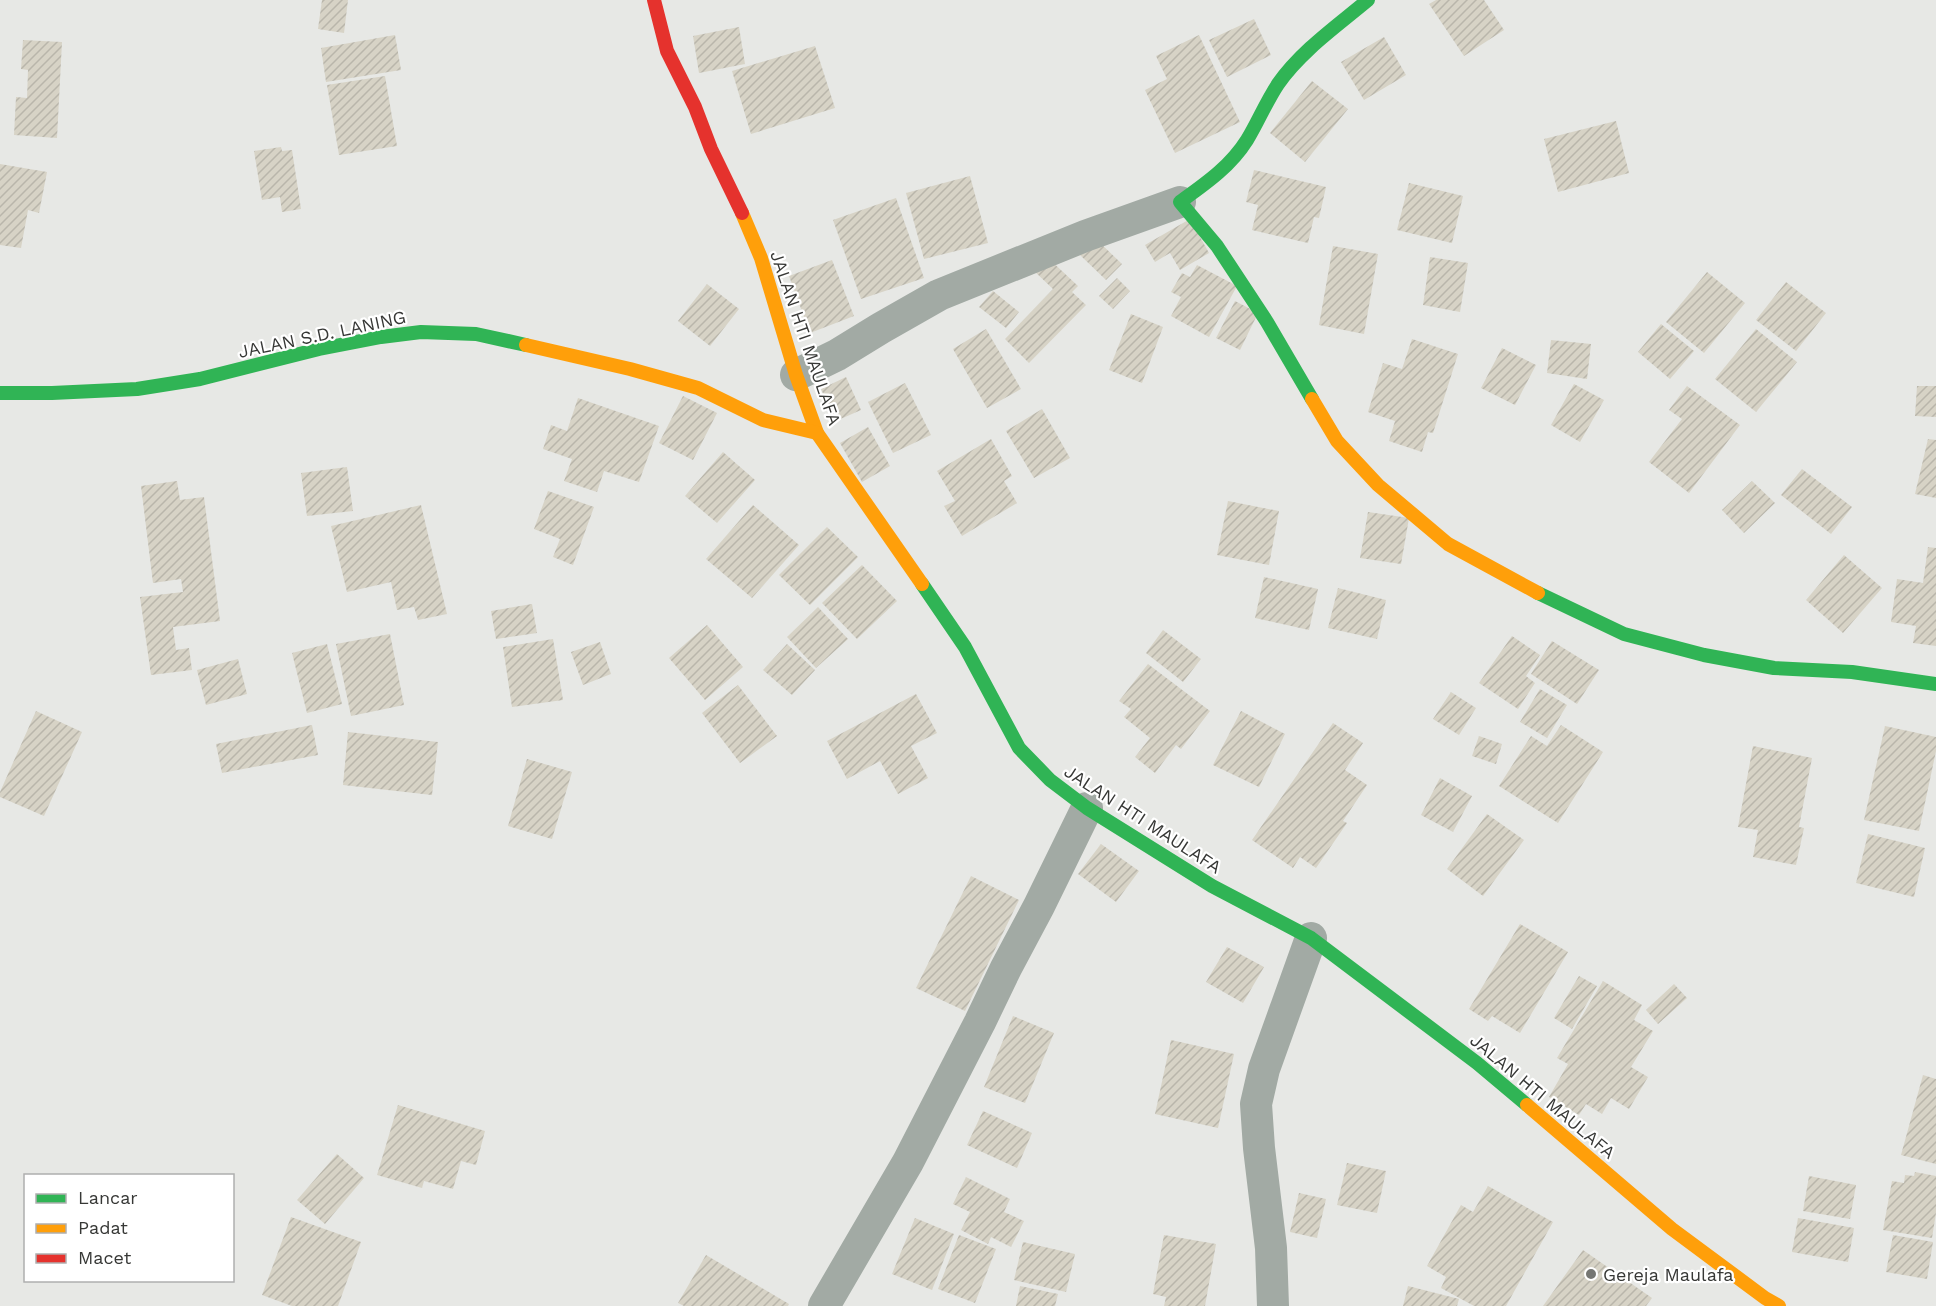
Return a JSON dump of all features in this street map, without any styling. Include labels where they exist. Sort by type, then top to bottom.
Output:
[{"type":"street","name":"JALAN HTI MAULAFA","points":[[654,0],[667,51],[695,107],[760,258],[796,375],[817,433],[965,647],[1019,748],[1050,780],[1087,808],[1212,886],[1311,938],[1477,1063],[1672,1228],[1779,1306]]},
{"type":"street","points":[[796,375],[837,355],[939,295],[1085,236],[1179,202],[1220,173],[1246,142],[1278,84],[1305,53],[1368,0]]},
{"type":"street","points":[[1179,202],[1217,246],[1337,441],[1378,485],[1448,544],[1524,586],[1624,634],[1704,655],[1774,668],[1852,672],[1936,684]]},
{"type":"street","name":"JALAN S.D. LANING","points":[[0,393],[137,389],[200,379],[319,349],[381,337],[421,332],[476,334],[630,369],[698,388],[763,420],[817,433]]},
{"type":"street","points":[[824,1306],[908,1161],[1087,808]]},
{"type":"street","points":[[1273,1306],[1271,1248],[1256,1104],[1264,1070],[1311,938]]},
{"type":"building","points":[[322,0],[348,0],[344,33],[318,29]]},
{"type":"building","points":[[1436,0],[1484,0],[1504,30],[1464,56],[1429,4]]},
{"type":"building","points":[[1254,19],[1271,55],[1227,77],[1209,40]]},
{"type":"building","points":[[739,27],[745,64],[699,73],[693,36]]},
{"type":"building","points":[[395,35],[401,70],[326,82],[321,48]]},
{"type":"building","points":[[1199,35],[1240,122],[1175,153],[1145,90],[1167,79],[1156,56]]},
{"type":"building","points":[[1384,37],[1406,75],[1364,100],[1341,62]]},
{"type":"building","points":[[23,40],[62,42],[57,138],[14,135],[16,97],[27,98],[28,70],[21,69]]},
{"type":"building","points":[[815,46],[835,108],[751,134],[732,71]]},
{"type":"building","points":[[385,76],[397,146],[339,155],[327,85]]},
{"type":"building","points":[[1312,81],[1348,109],[1305,162],[1270,133]]},
{"type":"building","points":[[1616,121],[1629,173],[1558,192],[1544,139]]},
{"type":"building","points":[[281,147],[282,151],[292,150],[301,209],[282,212],[280,197],[262,200],[254,151]]},
{"type":"building","points":[[0,164],[47,172],[39,213],[28,210],[21,248],[0,245]]},
{"type":"building","points":[[1254,170],[1326,187],[1319,218],[1314,217],[1308,243],[1252,230],[1258,205],[1246,202]]},
{"type":"building","points":[[970,176],[988,243],[924,259],[906,193]]},
{"type":"building","points":[[1409,183],[1463,196],[1452,243],[1397,230]]},
{"type":"building","points":[[896,198],[924,278],[861,299],[833,220]]},
{"type":"building","points":[[1190,219],[1209,253],[1180,270],[1170,253],[1155,262],[1145,245]]},
{"type":"building","points":[[1096,239],[1122,264],[1106,280],[1080,255]]},
{"type":"building","points":[[1333,246],[1378,254],[1364,334],[1319,325]]},
{"type":"building","points":[[1046,256],[1078,286],[1072,292],[1086,305],[1029,363],[1005,339],[1053,289],[1033,270]]},
{"type":"building","points":[[1430,257],[1468,263],[1460,312],[1423,305]]},
{"type":"building","points":[[832,260],[854,316],[810,333],[789,276]]},
{"type":"building","points":[[1197,265],[1237,286],[1209,337],[1171,316],[1181,297],[1171,292],[1182,273],[1190,277]]},
{"type":"building","points":[[1707,272],[1745,303],[1704,353],[1666,322]]},
{"type":"building","points":[[1117,278],[1130,291],[1113,309],[1099,296]]},
{"type":"building","points":[[1786,282],[1826,313],[1796,351],[1756,320]]},
{"type":"building","points":[[707,284],[739,309],[710,346],[678,321]]},
{"type":"building","points":[[993,291],[1019,312],[1006,328],[979,307]]},
{"type":"building","points":[[1235,301],[1258,313],[1240,350],[1216,338]]},
{"type":"building","points":[[1131,314],[1163,327],[1142,383],[1109,370]]},
{"type":"building","points":[[1661,324],[1694,351],[1670,379],[1638,352]]},
{"type":"building","points":[[986,329],[1021,389],[987,408],[953,349]]},
{"type":"building","points":[[1756,329],[1797,362],[1756,412],[1715,379]]},
{"type":"building","points":[[1412,339],[1458,354],[1433,433],[1428,432],[1422,452],[1389,441],[1395,421],[1368,412],[1383,363],[1402,369]]},
{"type":"building","points":[[1551,340],[1591,344],[1587,379],[1547,373]]},
{"type":"building","points":[[1502,348],[1536,365],[1515,405],[1481,388]]},
{"type":"building","points":[[846,377],[861,410],[836,421],[821,389]]},
{"type":"building","points":[[905,383],[931,435],[893,453],[868,402]]},
{"type":"building","points":[[1574,384],[1604,400],[1580,442],[1551,425]]},
{"type":"building","points":[[1687,386],[1740,425],[1689,493],[1649,462],[1682,419],[1669,410]]},
{"type":"building","points":[[1917,386],[1936,386],[1936,417],[1915,416]]},
{"type":"building","points":[[683,396],[717,413],[693,460],[659,443]]},
{"type":"building","points":[[578,398],[659,426],[639,482],[604,471],[597,492],[564,481],[572,459],[543,449],[551,425],[567,431]]},
{"type":"building","points":[[1042,409],[1070,458],[1034,478],[1006,431]]},
{"type":"building","points":[[868,427],[890,466],[862,482],[840,443]]},
{"type":"building","points":[[991,439],[1012,476],[1004,481],[1017,503],[962,536],[944,506],[955,501],[937,471]]},
{"type":"building","points":[[1928,439],[1936,440],[1936,498],[1915,494]]},
{"type":"building","points":[[723,452],[755,480],[717,523],[685,496]]},
{"type":"building","points":[[347,467],[353,511],[307,516],[301,473]]},
{"type":"building","points":[[1802,469],[1852,507],[1831,534],[1781,495]]},
{"type":"building","points":[[177,481],[180,500],[204,497],[220,621],[173,627],[176,650],[189,648],[192,670],[151,675],[140,597],[183,592],[181,579],[153,583],[141,486]]},
{"type":"building","points":[[1752,481],[1775,503],[1744,533],[1722,510]]},
{"type":"building","points":[[548,491],[594,507],[573,565],[553,557],[560,539],[534,529]]},
{"type":"building","points":[[1228,501],[1279,511],[1269,565],[1217,555]]},
{"type":"building","points":[[421,505],[447,614],[418,620],[414,607],[397,610],[391,582],[347,592],[331,526]]},
{"type":"building","points":[[753,505],[799,545],[752,598],[706,559]]},
{"type":"building","points":[[1368,512],[1409,518],[1401,564],[1360,558]]},
{"type":"building","points":[[827,527],[858,557],[810,605],[779,575]]},
{"type":"building","points":[[1928,547],[1936,548],[1936,646],[1913,643],[1916,626],[1891,622],[1897,579],[1923,583]]},
{"type":"building","points":[[1844,555],[1882,588],[1843,633],[1806,600]]},
{"type":"building","points":[[862,565],[897,601],[857,639],[822,603]]},
{"type":"building","points":[[1264,577],[1318,589],[1309,630],[1255,618]]},
{"type":"building","points":[[1338,588],[1386,600],[1377,639],[1328,628]]},
{"type":"building","points":[[532,604],[537,633],[496,639],[491,611]]},
{"type":"building","points":[[818,607],[848,639],[816,668],[787,637]]},
{"type":"building","points":[[707,625],[743,667],[705,700],[669,658]]},
{"type":"building","points":[[1163,630],[1201,659],[1183,682],[1146,653]]},
{"type":"building","points":[[390,634],[404,705],[351,716],[336,644]]},
{"type":"building","points":[[1512,636],[1540,655],[1526,676],[1535,683],[1518,709],[1479,683]]},
{"type":"building","points":[[553,639],[563,700],[512,707],[503,647]]},
{"type":"building","points":[[1552,641],[1599,670],[1577,704],[1531,674]]},
{"type":"building","points":[[600,642],[611,674],[583,685],[571,652]]},
{"type":"building","points":[[327,644],[342,704],[307,713],[292,653]]},
{"type":"building","points":[[787,644],[815,670],[792,695],[763,670]]},
{"type":"building","points":[[238,659],[247,694],[206,705],[197,670]]},
{"type":"building","points":[[1148,664],[1210,711],[1181,749],[1176,745],[1155,773],[1135,757],[1150,738],[1124,717],[1131,709],[1119,701]]},
{"type":"building","points":[[738,685],[777,736],[740,763],[702,713]]},
{"type":"building","points":[[1540,689],[1567,705],[1547,738],[1520,722]]},
{"type":"building","points":[[1451,692],[1476,708],[1459,735],[1433,719]]},
{"type":"building","points":[[916,694],[937,733],[911,746],[928,778],[898,794],[880,761],[847,779],[827,741]]},
{"type":"building","points":[[36,711],[82,732],[44,816],[0,797],[0,792]]},
{"type":"building","points":[[1241,711],[1285,734],[1259,787],[1213,765]]},
{"type":"building","points":[[1333,723],[1363,743],[1345,770],[1367,785],[1343,821],[1347,823],[1316,868],[1300,857],[1293,868],[1252,840]]},
{"type":"building","points":[[312,725],[318,755],[222,773],[216,744]]},
{"type":"building","points":[[1561,725],[1603,752],[1558,823],[1499,786],[1531,736],[1547,746]]},
{"type":"building","points":[[1885,726],[1936,737],[1936,751],[1919,831],[1864,820]]},
{"type":"building","points":[[348,732],[438,742],[432,795],[343,785]]},
{"type":"building","points":[[1479,736],[1502,744],[1496,764],[1472,756]]},
{"type":"building","points":[[1753,746],[1812,758],[1799,827],[1804,828],[1796,865],[1753,857],[1758,830],[1738,827]]},
{"type":"building","points":[[527,759],[572,772],[552,839],[508,826]]},
{"type":"building","points":[[1440,778],[1472,796],[1453,832],[1421,815]]},
{"type":"building","points":[[1487,814],[1524,840],[1483,896],[1447,869]]},
{"type":"building","points":[[1868,834],[1925,848],[1914,897],[1856,883]]},
{"type":"building","points":[[1101,844],[1139,871],[1116,902],[1078,874]]},
{"type":"building","points":[[971,876],[1019,900],[965,1011],[916,988]]},
{"type":"building","points":[[1520,924],[1568,952],[1520,1033],[1492,1016],[1488,1021],[1469,1009]]},
{"type":"building","points":[[1227,947],[1264,967],[1243,1003],[1206,982]]},
{"type":"building","points":[[1579,976],[1597,986],[1572,1029],[1554,1018]]},
{"type":"building","points":[[1603,981],[1642,1005],[1634,1020],[1653,1031],[1631,1067],[1648,1077],[1629,1109],[1611,1098],[1602,1114],[1586,1104],[1579,1115],[1549,1097],[1568,1064],[1557,1058]]},
{"type":"building","points":[[1674,984],[1687,998],[1658,1024],[1646,1010]]},
{"type":"building","points":[[1013,1016],[1054,1033],[1025,1103],[984,1087]]},
{"type":"building","points":[[1171,1040],[1234,1054],[1218,1128],[1155,1114]]},
{"type":"building","points":[[1923,1075],[1936,1079],[1936,1164],[1901,1155]]},
{"type":"building","points":[[398,1105],[485,1131],[476,1165],[461,1161],[453,1189],[424,1181],[422,1188],[377,1175]]},
{"type":"building","points":[[983,1111],[1032,1133],[1017,1168],[967,1145]]},
{"type":"building","points":[[337,1154],[364,1178],[325,1224],[297,1200]]},
{"type":"building","points":[[1347,1163],[1386,1171],[1377,1213],[1337,1205]]},
{"type":"building","points":[[1915,1172],[1936,1176],[1936,1213],[1932,1238],[1883,1230],[1892,1181],[1904,1183],[1905,1175],[1914,1176]]},
{"type":"building","points":[[1809,1176],[1856,1185],[1850,1219],[1803,1211]]},
{"type":"building","points":[[966,1177],[1010,1199],[1004,1212],[1024,1221],[1011,1247],[991,1237],[988,1244],[961,1230],[970,1212],[953,1204]]},
{"type":"building","points":[[1488,1186],[1553,1222],[1506,1306],[1474,1306],[1441,1288],[1446,1277],[1427,1266],[1461,1205],[1473,1212]]},
{"type":"building","points":[[1299,1193],[1326,1199],[1317,1238],[1290,1232]]},
{"type":"building","points":[[291,1217],[361,1242],[338,1306],[292,1306],[262,1295]]},
{"type":"building","points":[[915,1218],[954,1234],[932,1290],[892,1274]]},
{"type":"building","points":[[1798,1218],[1854,1228],[1848,1262],[1792,1252]]},
{"type":"building","points":[[959,1235],[996,1249],[975,1303],[938,1289]]},
{"type":"building","points":[[1164,1235],[1216,1244],[1205,1306],[1164,1306],[1166,1297],[1153,1294]]},
{"type":"building","points":[[1893,1235],[1933,1242],[1927,1279],[1886,1272]]},
{"type":"building","points":[[1023,1242],[1075,1254],[1066,1292],[1014,1280]]},
{"type":"building","name":"Gereja Maulafa","points":[[1583,1250],[1652,1298],[1646,1306],[1543,1306]]},
{"type":"building","points":[[706,1255],[789,1304],[788,1306],[684,1306],[678,1303]]},
{"type":"building","points":[[1020,1286],[1058,1294],[1055,1306],[1016,1306]]},
{"type":"building","points":[[1408,1286],[1459,1299],[1457,1306],[1403,1306]]},
{"type":"traffic: fast","points":[[1312,399],[1267,322],[1217,246],[1180,202],[1199,189],[1233,159],[1251,133],[1278,84],[1297,61],[1368,0]]},
{"type":"traffic: fast","points":[[0,393],[137,389],[200,379],[319,349],[421,332],[476,334],[526,345]]},
{"type":"traffic: fast","points":[[922,584],[965,647],[1019,748],[1050,780],[1087,808],[1212,886],[1311,938],[1477,1063],[1527,1105]]},
{"type":"traffic: fast","points":[[1538,593],[1624,634],[1704,655],[1774,668],[1852,672],[1936,684]]},
{"type":"traffic: slow","points":[[742,213],[761,258],[796,375],[817,433],[922,584]]},
{"type":"traffic: slow","points":[[526,345],[630,369],[698,388],[763,420],[817,433]]},
{"type":"traffic: slow","points":[[1312,399],[1337,441],[1378,485],[1448,544],[1538,593]]},
{"type":"traffic: slow","points":[[1527,1105],[1672,1229],[1779,1306]]},
{"type":"traffic: jam","points":[[654,0],[667,51],[695,107],[711,149],[742,213]]},
{"type":"place","name":"Gereja Maulafa","points":[[1591,1274]]}]
